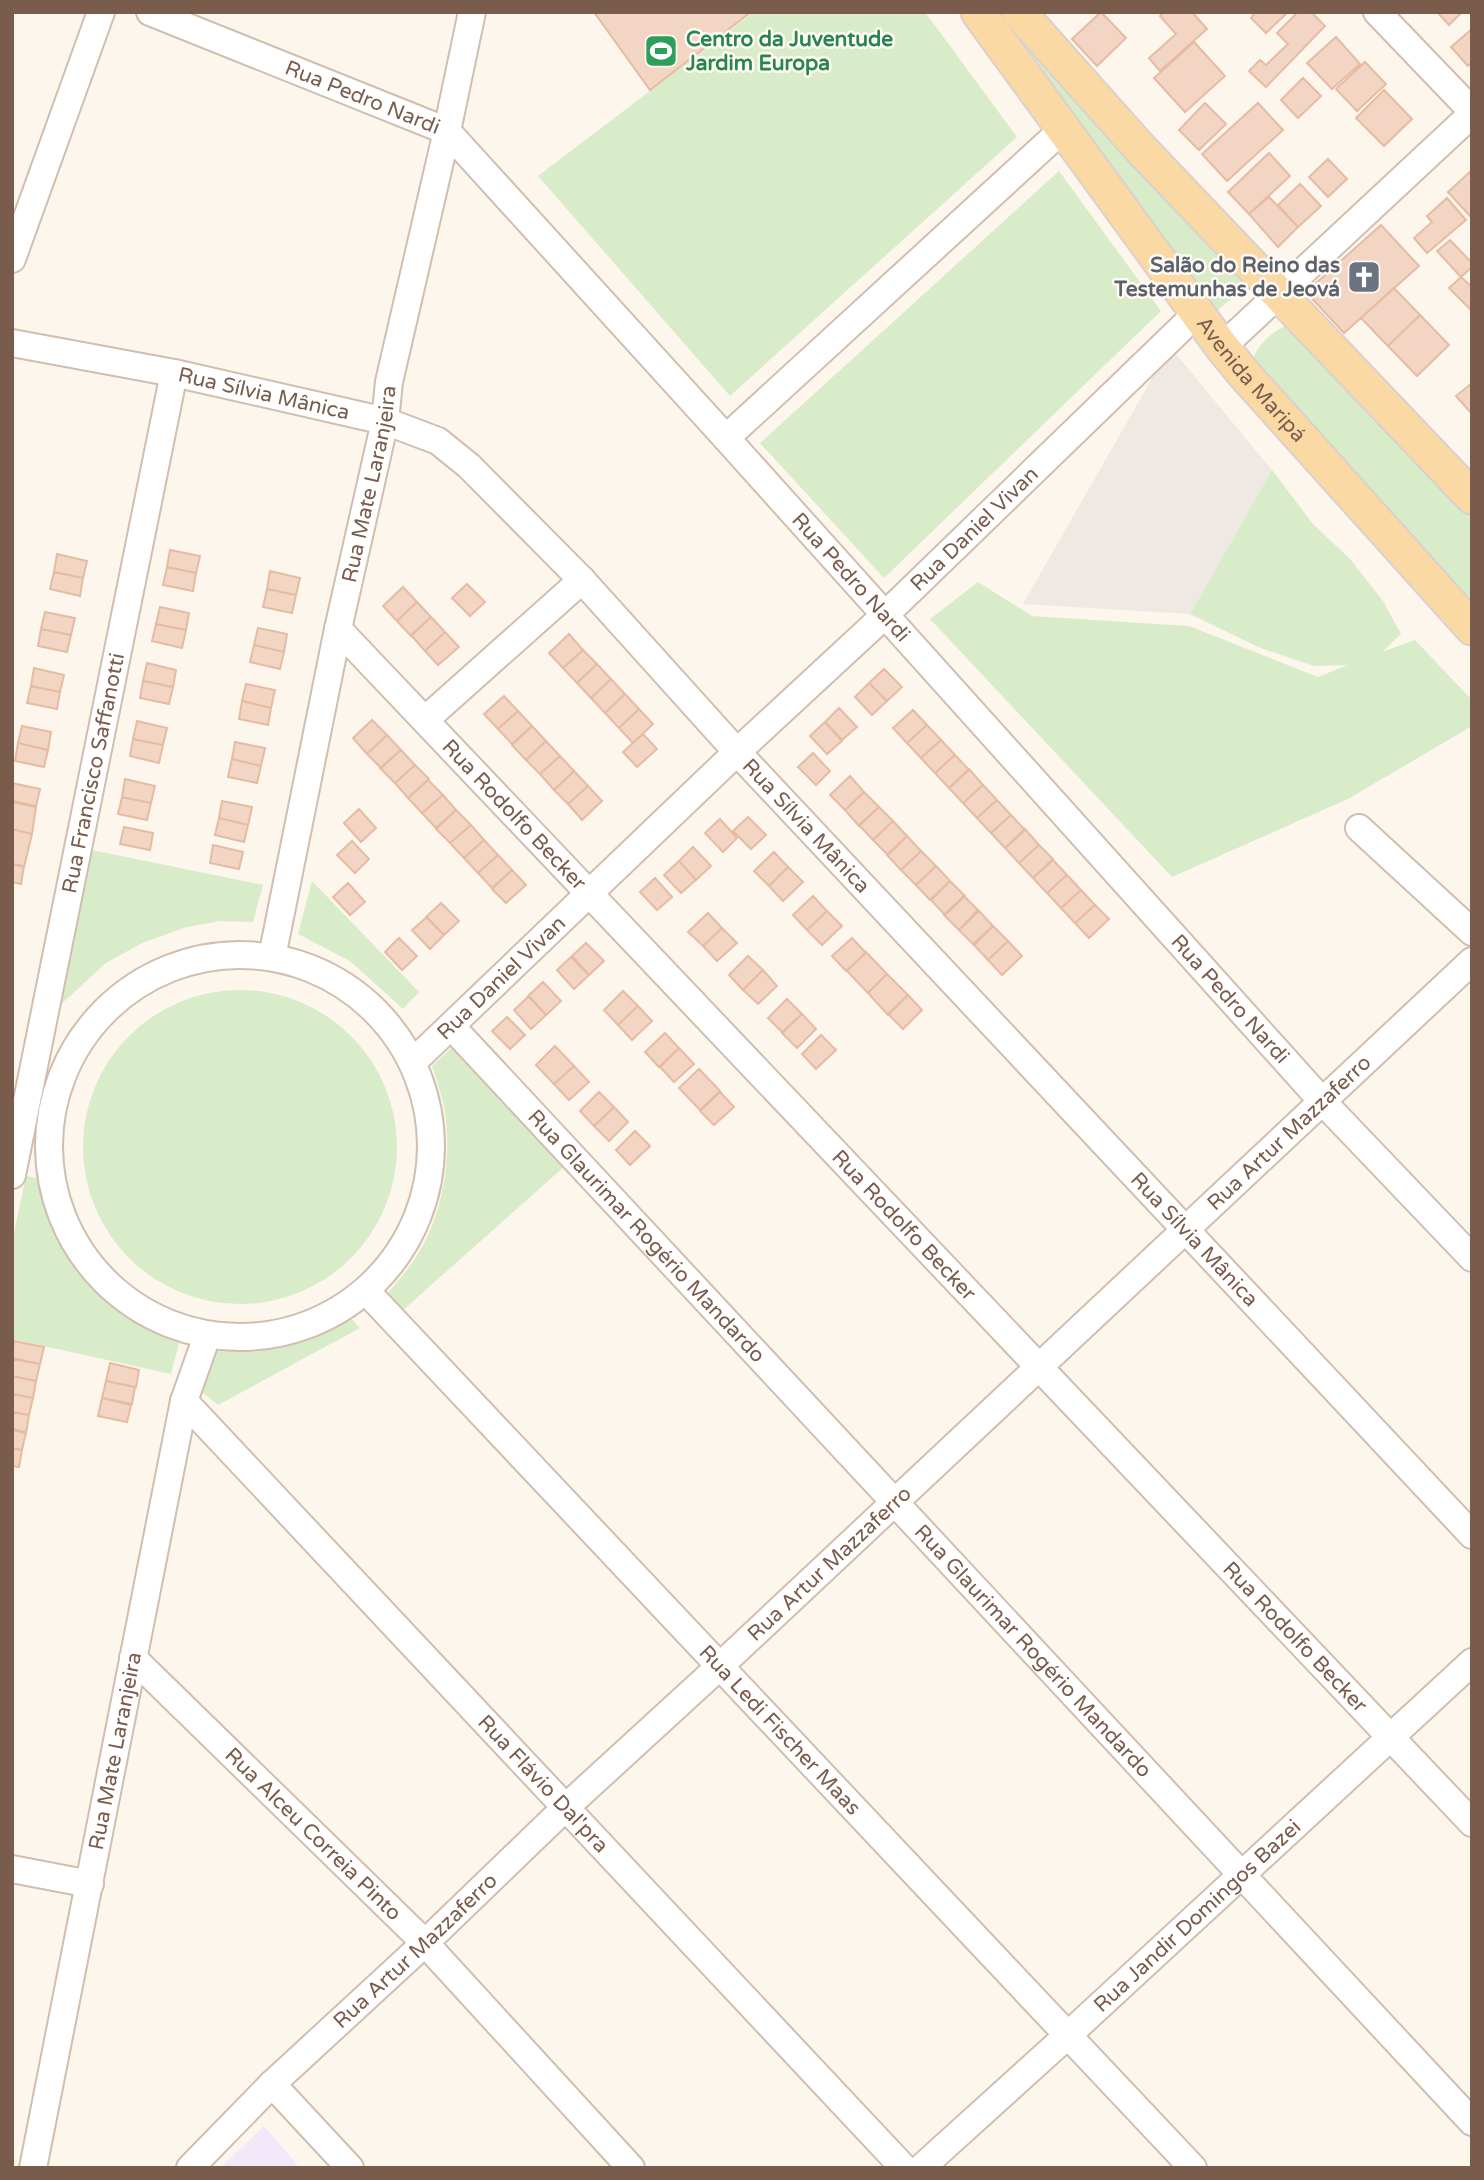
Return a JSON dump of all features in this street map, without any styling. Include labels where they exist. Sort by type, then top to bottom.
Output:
[{"type":"main road","name":"Avenida Maripá","points":[[978,12],[1222,347],[1472,628]]},
{"type":"main road","points":[[1019,12],[1139,147],[1472,497]]},
{"type":"street","points":[[12,259],[101,12]]},
{"type":"street","name":"Rua Pedro Nardi","points":[[150,12],[447,131],[1322,1101],[1472,1258]]},
{"type":"street","name":"Rua Mate Laranjeira","points":[[272,957],[338,629],[385,421],[389,382],[472,12]]},
{"type":"street","points":[[1222,347],[1472,113],[1377,12]]},
{"type":"street","points":[[726,438],[1062,130]]},
{"type":"street","name":"Rua Daniel Vivan","points":[[413,1062],[737,752],[886,615],[1197,313]]},
{"type":"street","name":"Rua Sílvia Mânica","points":[[12,343],[174,373],[385,421],[438,441],[469,466],[582,580],[737,752],[1472,1535]]},
{"type":"street","name":"Rua Francisco Saffanotti","points":[[12,1175],[17,1126],[174,373]]},
{"type":"street","points":[[425,720],[582,580]]},
{"type":"street","name":"Rua Rodolfo Becker","points":[[338,629],[1472,1823]]},
{"type":"street","points":[[1359,828],[1472,932]]},
{"type":"street","points":[[227,955],[272,957],[329,976],[378,1012],[413,1062],[432,1122],[430,1185],[408,1244],[367,1292],[319,1323],[264,1338],[206,1336],[152,1317],[105,1284],[71,1238],[51,1184],[48,1126],[58,1083],[78,1042],[106,1008],[142,981],[183,963],[227,955]]},
{"type":"street","name":"Rua Artur Mazzaferro","points":[[190,2168],[272,2084],[425,1943],[565,1808],[1472,961]]},
{"type":"street","name":"Rua Glaurimar Rogério Mandardo","points":[[451,1026],[1472,2122]]},
{"type":"street","points":[[17,1126],[48,1126]]},
{"type":"street","name":"Rua Ledi Fischer Maas","points":[[367,1292],[1193,2168]]},
{"type":"street","name":"Rua Mate Laranjeira","points":[[33,2168],[184,1401],[206,1336]]},
{"type":"street","name":"Rua Flávio Dal'pra","points":[[184,1401],[904,2168]]},
{"type":"street","name":"Rua Alceu Correia Pinto","points":[[133,1658],[425,1943],[631,2168]]},
{"type":"street","name":"Rua Jandir Domingos Bazei","points":[[921,2168],[1472,1662]]},
{"type":"street","points":[[12,1868],[90,1884]]},
{"type":"street","points":[[272,2084],[350,2168]]},
{"type":"shaded area","points":[[1170,347],[1272,470],[1190,614],[1023,604]]},
{"type":"shaded area","points":[[264,2126],[300,2168],[220,2168]]},
{"type":"green space","points":[[754,12],[925,12],[1017,137],[730,396],[538,176]]},
{"type":"green space","points":[[992,12],[1004,12],[1252,282],[1213,314]]},
{"type":"green space","points":[[1059,171],[1161,311],[884,578],[760,443]]},
{"type":"green space","points":[[1292,324],[1472,516],[1472,600],[1256,369],[1254,359],[1259,347],[1275,332]]},
{"type":"green space","points":[[1272,470],[1313,524],[1350,559],[1383,601],[1401,634],[1382,652],[1415,640],[1472,700],[1472,726],[1348,799],[1172,877],[930,619],[978,582],[1032,616],[1189,626],[1318,677],[1348,665],[1314,666],[1258,647],[1190,614]]},
{"type":"green space","points":[[87,849],[263,885],[253,922],[220,921],[187,927],[142,943],[106,963],[57,1008]]},
{"type":"green space","points":[[312,881],[419,992],[403,1009],[350,961],[298,934]]},
{"type":"green space","points":[[240,990],[271,993],[300,1002],[327,1017],[351,1036],[370,1060],[385,1087],[394,1116],[397,1147],[394,1178],[385,1207],[370,1234],[351,1258],[327,1277],[300,1292],[271,1301],[240,1304],[209,1301],[180,1292],[153,1277],[129,1258],[110,1234],[95,1207],[86,1178],[83,1147],[86,1116],[95,1087],[110,1060],[129,1036],[153,1017],[180,1002],[209,993]]},
{"type":"green space","points":[[451,1048],[565,1166],[402,1311],[388,1293],[423,1246],[443,1186],[446,1122],[432,1066]]},
{"type":"green space","points":[[26,1176],[36,1178],[60,1245],[97,1294],[149,1331],[179,1343],[171,1374],[12,1339],[12,1242]]},
{"type":"green space","points":[[350,1317],[360,1328],[218,1405],[201,1391],[212,1351],[256,1352],[329,1331]]},
{"type":"building","name":"Centro da Juventude Jardim Europa","points":[[594,12],[751,12],[650,90]]},
{"type":"building","points":[[1101,12],[1126,38],[1097,66],[1072,39]]},
{"type":"building","points":[[1164,12],[1192,12],[1207,29],[1160,71],[1149,58],[1176,34],[1160,16]]},
{"type":"building","points":[[1256,12],[1288,12],[1266,33],[1251,18]]},
{"type":"building","points":[[1298,12],[1311,12],[1325,26],[1266,87],[1249,71],[1260,60],[1266,65],[1288,44],[1277,33]]},
{"type":"building","points":[[1437,12],[1462,12],[1449,25]]},
{"type":"building","points":[[1472,29],[1472,62],[1468,66],[1451,47]]},
{"type":"building","points":[[1336,37],[1360,64],[1332,89],[1307,63]]},
{"type":"building","points":[[1194,42],[1225,76],[1185,112],[1154,78]]},
{"type":"building","points":[[1365,62],[1386,84],[1357,111],[1336,89]]},
{"type":"building","points":[[1303,78],[1321,96],[1298,118],[1281,100]]},
{"type":"building","points":[[1384,90],[1412,119],[1384,146],[1356,118]]},
{"type":"building","points":[[1205,103],[1226,124],[1199,150],[1179,130]]},
{"type":"building","points":[[1258,103],[1283,130],[1227,181],[1202,154]]},
{"type":"building","points":[[1269,153],[1290,176],[1249,214],[1228,192]]},
{"type":"building","points":[[1328,159],[1347,179],[1328,197],[1309,177]]},
{"type":"building","points":[[1472,170],[1472,214],[1470,216],[1448,192]]},
{"type":"building","points":[[1300,184],[1321,206],[1298,227],[1278,205]]},
{"type":"building","points":[[1269,197],[1298,227],[1278,247],[1249,214]]},
{"type":"building","points":[[1447,198],[1466,220],[1427,253],[1414,238],[1432,222],[1427,216]]},
{"type":"building","name":"Salão do Reino das Testemunhas de Jeová","points":[[1381,225],[1419,266],[1344,333],[1306,292]]},
{"type":"building","points":[[1450,240],[1472,263],[1472,267],[1461,277],[1437,251]]},
{"type":"building","points":[[1461,277],[1472,287],[1472,311],[1449,288]]},
{"type":"building","points":[[1394,288],[1420,315],[1388,346],[1361,318]]},
{"type":"building","points":[[1420,315],[1449,345],[1417,376],[1388,346]]},
{"type":"building","points":[[1472,383],[1472,414],[1456,396]]},
{"type":"building","points":[[170,550],[200,556],[196,573],[167,567]]},
{"type":"building","points":[[57,554],[87,561],[83,578],[54,572]]},
{"type":"building","points":[[167,567],[196,573],[193,591],[163,585]]},
{"type":"building","points":[[270,571],[300,578],[296,595],[267,589]]},
{"type":"building","points":[[54,572],[83,578],[80,596],[50,589]]},
{"type":"building","points":[[467,584],[485,602],[470,616],[452,598]]},
{"type":"building","points":[[403,587],[417,602],[397,621],[383,606]]},
{"type":"building","points":[[267,589],[296,595],[292,613],[263,607]]},
{"type":"building","points":[[417,602],[431,617],[411,636],[397,621]]},
{"type":"building","points":[[160,607],[189,613],[186,630],[156,624]]},
{"type":"building","points":[[45,612],[75,618],[71,635],[41,629]]},
{"type":"building","points":[[431,617],[445,632],[425,651],[411,635]]},
{"type":"building","points":[[156,624],[186,630],[182,648],[152,641]]},
{"type":"building","points":[[258,628],[287,634],[284,652],[254,645]]},
{"type":"building","points":[[41,629],[71,635],[67,652],[38,646]]},
{"type":"building","points":[[445,632],[459,647],[438,665],[425,651]]},
{"type":"building","points":[[569,634],[583,650],[563,668],[549,653]]},
{"type":"building","points":[[254,645],[284,652],[280,669],[250,662]]},
{"type":"building","points":[[583,650],[597,664],[577,683],[563,668]]},
{"type":"building","points":[[147,663],[176,670],[173,687],[143,681]]},
{"type":"building","points":[[597,664],[611,679],[591,698],[577,683]]},
{"type":"building","points":[[34,668],[64,675],[60,692],[31,686]]},
{"type":"building","points":[[884,669],[902,687],[887,701],[869,683]]},
{"type":"building","points":[[611,679],[625,694],[605,713],[591,698]]},
{"type":"building","points":[[143,681],[173,687],[169,704],[140,698]]},
{"type":"building","points":[[869,683],[887,701],[872,715],[855,697]]},
{"type":"building","points":[[246,684],[275,690],[271,708],[242,701]]},
{"type":"building","points":[[31,686],[60,692],[57,709],[27,703]]},
{"type":"building","points":[[625,694],[639,709],[619,728],[605,713]]},
{"type":"building","points":[[504,696],[518,711],[498,729],[484,714]]},
{"type":"building","points":[[242,701],[271,708],[268,725],[239,719]]},
{"type":"building","points":[[839,708],[857,727],[842,740],[825,722]]},
{"type":"building","points":[[639,709],[653,724],[633,743],[619,728]]},
{"type":"building","points":[[913,710],[927,725],[907,743],[893,728]]},
{"type":"building","points":[[518,711],[532,726],[512,744],[498,729]]},
{"type":"building","points":[[372,720],[387,735],[367,754],[353,738]]},
{"type":"building","points":[[137,721],[167,728],[163,745],[133,739]]},
{"type":"building","points":[[825,722],[842,741],[827,754],[810,736]]},
{"type":"building","points":[[927,725],[941,740],[921,758],[907,743]]},
{"type":"building","points":[[22,726],[51,732],[48,750],[18,743]]},
{"type":"building","points":[[532,726],[546,741],[526,760],[512,745]]},
{"type":"building","points":[[643,734],[657,749],[637,767],[623,752]]},
{"type":"building","points":[[387,735],[401,750],[381,768],[367,754]]},
{"type":"building","points":[[133,739],[163,745],[159,763],[130,756]]},
{"type":"building","points":[[941,740],[955,755],[935,773],[921,758]]},
{"type":"building","points":[[546,741],[560,756],[540,774],[526,760]]},
{"type":"building","points":[[235,742],[265,748],[261,766],[232,759]]},
{"type":"building","points":[[18,743],[48,750],[44,767],[15,761]]},
{"type":"building","points":[[401,750],[415,765],[395,783],[380,768]]},
{"type":"building","points":[[813,753],[830,771],[816,785],[798,767]]},
{"type":"building","points":[[955,755],[969,770],[949,788],[935,773]]},
{"type":"building","points":[[560,756],[574,771],[554,790],[540,774]]},
{"type":"building","points":[[232,759],[261,766],[257,783],[228,777]]},
{"type":"building","points":[[415,765],[429,779],[408,798],[395,783]]},
{"type":"building","points":[[969,769],[983,785],[963,803],[949,788]]},
{"type":"building","points":[[574,771],[588,786],[568,804],[554,790]]},
{"type":"building","points":[[850,776],[864,792],[845,810],[830,795]]},
{"type":"building","points":[[125,779],[155,786],[151,803],[122,797]]},
{"type":"building","points":[[428,780],[443,795],[422,813],[408,798]]},
{"type":"building","points":[[12,783],[40,789],[36,806],[12,801]]},
{"type":"building","points":[[983,785],[997,800],[977,818],[963,803]]},
{"type":"building","points":[[588,786],[602,801],[582,820],[568,804]]},
{"type":"building","points":[[864,792],[879,807],[859,826],[845,810]]},
{"type":"building","points":[[443,795],[456,810],[436,828],[422,813]]},
{"type":"building","points":[[122,797],[151,803],[147,820],[118,814]]},
{"type":"building","points":[[997,800],[1011,815],[991,833],[977,818]]},
{"type":"building","points":[[222,801],[252,807],[248,825],[219,818]]},
{"type":"building","points":[[12,802],[36,807],[32,834],[12,829]]},
{"type":"building","points":[[879,807],[893,821],[873,840],[859,825]]},
{"type":"building","points":[[359,809],[376,828],[361,842],[344,823]]},
{"type":"building","points":[[456,810],[471,825],[450,843],[436,829]]},
{"type":"building","points":[[1011,815],[1025,830],[1005,848],[991,833]]},
{"type":"building","points":[[748,817],[766,835],[751,849],[733,831]]},
{"type":"building","points":[[219,818],[248,825],[244,842],[215,835]]},
{"type":"building","points":[[720,819],[737,838],[723,852],[705,833]]},
{"type":"building","points":[[893,821],[907,836],[888,855],[873,840]]},
{"type":"building","points":[[471,825],[484,840],[464,858],[450,843]]},
{"type":"building","points":[[124,827],[153,833],[150,850],[120,844]]},
{"type":"building","points":[[12,829],[32,834],[24,867],[12,864]]},
{"type":"building","points":[[1025,829],[1039,845],[1019,863],[1005,848]]},
{"type":"building","points":[[907,836],[921,851],[901,870],[887,855]]},
{"type":"building","points":[[484,840],[498,855],[478,873],[464,858]]},
{"type":"building","points":[[352,841],[369,859],[355,873],[337,855]]},
{"type":"building","points":[[213,845],[243,852],[239,869],[210,863]]},
{"type":"building","points":[[1039,845],[1053,859],[1033,878],[1019,863]]},
{"type":"building","points":[[693,847],[711,866],[696,880],[679,861]]},
{"type":"building","points":[[921,851],[936,866],[916,885],[901,870]]},
{"type":"building","points":[[774,852],[788,867],[769,886],[754,871]]},
{"type":"building","points":[[498,855],[512,870],[492,888],[478,873]]},
{"type":"building","points":[[1053,860],[1067,875],[1047,893],[1033,878]]},
{"type":"building","points":[[679,861],[696,880],[681,893],[664,875]]},
{"type":"building","points":[[12,864],[24,866],[21,884],[12,882]]},
{"type":"building","points":[[936,866],[950,881],[930,900],[916,885]]},
{"type":"building","points":[[788,867],[803,882],[783,901],[769,886]]},
{"type":"building","points":[[512,870],[526,885],[506,903],[492,889]]},
{"type":"building","points":[[1067,875],[1081,890],[1061,908],[1047,893]]},
{"type":"building","points":[[655,878],[672,897],[657,910],[640,892]]},
{"type":"building","points":[[950,881],[965,896],[945,915],[931,900]]},
{"type":"building","points":[[348,883],[365,902],[350,915],[333,897]]},
{"type":"building","points":[[1081,890],[1095,905],[1075,923],[1061,908]]},
{"type":"building","points":[[813,896],[827,911],[807,930],[793,915]]},
{"type":"building","points":[[964,896],[978,910],[959,930],[944,915]]},
{"type":"building","points":[[441,903],[459,921],[444,935],[426,917]]},
{"type":"building","points":[[1095,905],[1109,919],[1089,938],[1075,923]]},
{"type":"building","points":[[827,911],[842,926],[822,945],[807,930]]},
{"type":"building","points":[[979,911],[993,926],[973,944],[959,930]]},
{"type":"building","points":[[708,913],[722,928],[703,946],[688,932]]},
{"type":"building","points":[[427,917],[444,935],[430,949],[412,930]]},
{"type":"building","points":[[993,926],[1008,941],[988,960],[974,945]]},
{"type":"building","points":[[722,928],[737,943],[717,961],[703,946]]},
{"type":"building","points":[[399,938],[417,956],[402,970],[385,952]]},
{"type":"building","points":[[852,938],[866,953],[846,971],[832,956]]},
{"type":"building","points":[[1008,941],[1022,956],[1002,975],[988,960]]},
{"type":"building","points":[[586,943],[604,961],[589,975],[571,957]]},
{"type":"building","points":[[866,952],[887,974],[868,993],[847,971]]},
{"type":"building","points":[[572,956],[589,975],[574,989],[557,970]]},
{"type":"building","points":[[748,956],[763,970],[743,990],[729,975]]},
{"type":"building","points":[[763,970],[777,986],[758,1004],[743,990]]},
{"type":"building","points":[[887,974],[908,995],[888,1015],[868,993]]},
{"type":"building","points":[[543,982],[561,1001],[546,1015],[528,996]]},
{"type":"building","points":[[623,991],[638,1006],[618,1025],[604,1010]]},
{"type":"building","points":[[908,995],[922,1010],[903,1029],[888,1014]]},
{"type":"building","points":[[529,996],[546,1015],[531,1029],[514,1010]]},
{"type":"building","points":[[787,999],[802,1014],[782,1032],[768,1018]]},
{"type":"building","points":[[638,1006],[652,1021],[632,1040],[618,1025]]},
{"type":"building","points":[[802,1014],[816,1029],[797,1048],[782,1033]]},
{"type":"building","points":[[507,1017],[525,1035],[510,1049],[492,1031]]},
{"type":"building","points":[[665,1033],[679,1048],[659,1067],[645,1052]]},
{"type":"building","points":[[821,1035],[836,1050],[816,1069],[802,1054]]},
{"type":"building","points":[[555,1046],[574,1066],[554,1084],[536,1065]]},
{"type":"building","points":[[679,1048],[694,1064],[674,1082],[660,1067]]},
{"type":"building","points":[[574,1066],[589,1082],[569,1100],[554,1084]]},
{"type":"building","points":[[699,1069],[720,1091],[700,1110],[679,1088]]},
{"type":"building","points":[[599,1092],[614,1107],[594,1126],[580,1111]]},
{"type":"building","points":[[720,1092],[734,1107],[714,1125],[700,1111]]},
{"type":"building","points":[[614,1107],[628,1122],[609,1141],[594,1126]]},
{"type":"building","points":[[635,1131],[650,1146],[630,1165],[616,1150]]},
{"type":"building","points":[[14,1341],[44,1347],[40,1364],[12,1359]]},
{"type":"building","points":[[12,1358],[40,1364],[36,1381],[12,1376]]},
{"type":"building","points":[[110,1363],[139,1370],[136,1387],[106,1381]]},
{"type":"building","points":[[12,1376],[36,1381],[33,1398],[12,1394]]},
{"type":"building","points":[[106,1381],[135,1387],[132,1404],[102,1398]]},
{"type":"building","points":[[12,1394],[33,1398],[29,1415],[12,1412]]},
{"type":"building","points":[[102,1398],[131,1405],[127,1422],[98,1416]]},
{"type":"building","points":[[12,1412],[29,1415],[26,1433],[12,1430]]},
{"type":"building","points":[[12,1429],[26,1432],[22,1450],[12,1448]]},
{"type":"building","points":[[12,1448],[22,1450],[19,1467],[12,1466]]},
{"type":"place","name":"Centro da Juventude Jardim Europa","points":[[661,51]]},
{"type":"place","name":"Salão do Reino das Testemunhas de Jeová","points":[[1364,277]]}]
